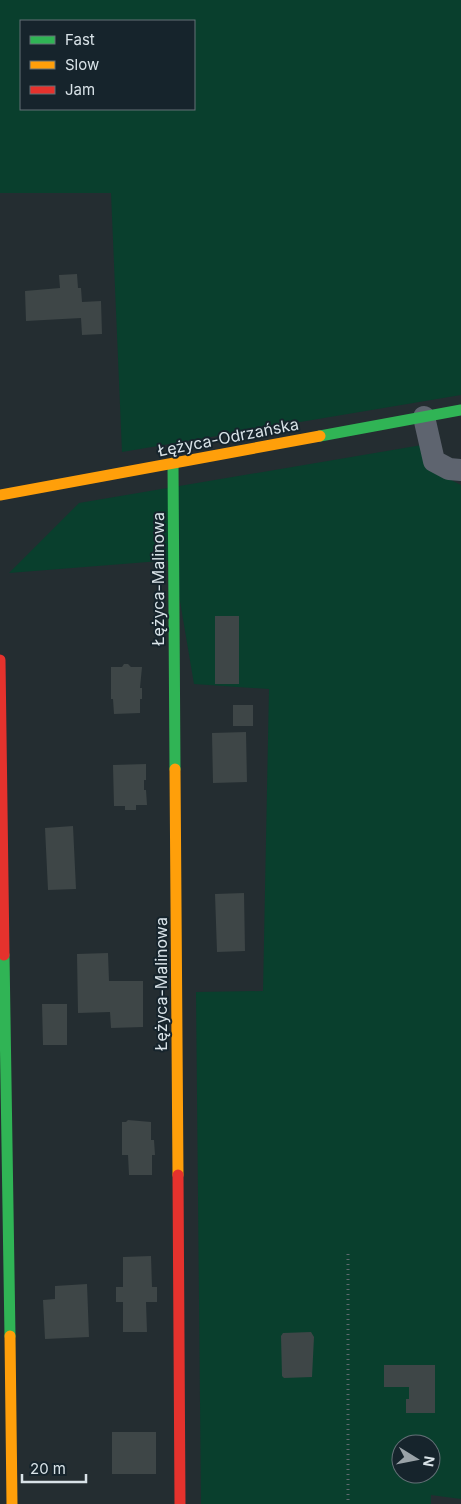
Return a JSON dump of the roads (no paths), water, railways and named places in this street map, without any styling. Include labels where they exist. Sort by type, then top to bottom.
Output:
[{"type":"street","name":"Łężyca-Odrzańska","points":[[0,495],[461,410]]},
{"type":"street","points":[[424,417],[434,461],[449,469],[461,470]]},
{"type":"street","name":"Łężyca-Malinowa","points":[[173,463],[180,1504]]},
{"type":"street","points":[[0,660],[4,1246],[12,1504]]}]
